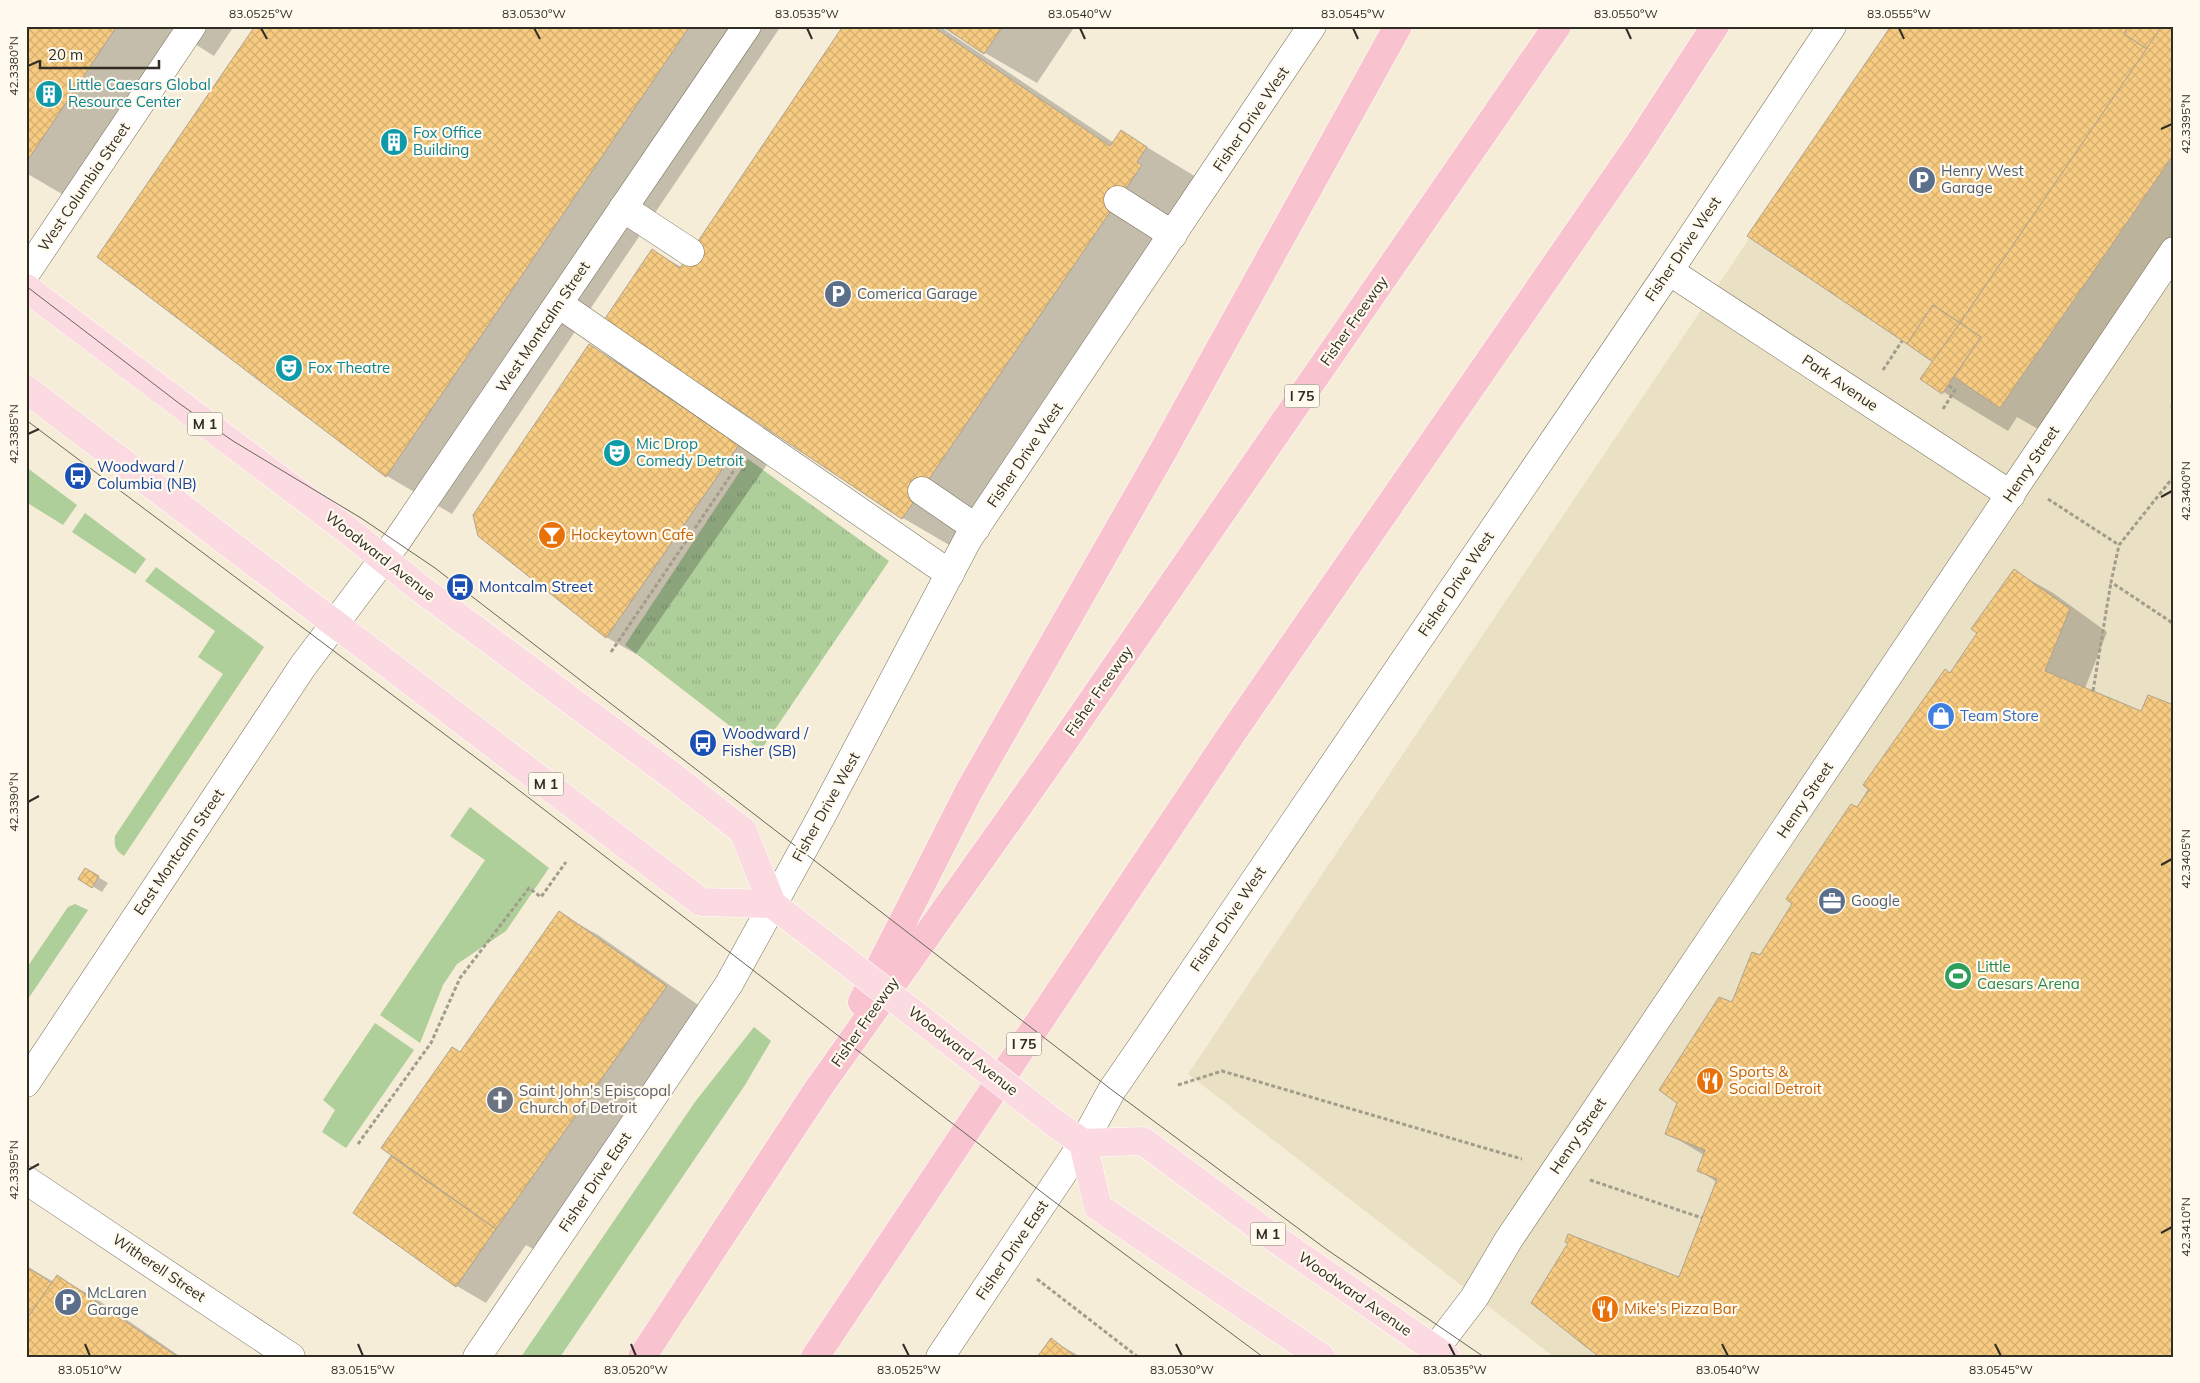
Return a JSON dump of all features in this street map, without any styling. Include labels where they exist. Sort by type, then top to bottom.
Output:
[{"type":"highway","points":[[818,1089],[969,791],[1162,453],[1398,26]]},
{"type":"highway","name":"Fisher Freeway","points":[[642,1357],[818,1089],[1052,758],[1557,26]]},
{"type":"highway","name":"I 75","points":[[814,1357],[1232,732],[1632,153],[1715,26]]},
{"type":"main road","name":"Woodward Avenue","points":[[26,288],[743,831],[772,904],[1056,1124],[1083,1143],[1143,1142],[1267,1233],[1440,1353]]},
{"type":"main road","name":"M 1","points":[[26,389],[702,902],[772,904]]},
{"type":"main road","points":[[1083,1143],[1098,1207],[1321,1357]]},
{"type":"street","name":"West Columbia Street","points":[[26,273],[192,26]]},
{"type":"street","name":"West Montcalm Street","points":[[335,624],[384,560],[747,26]]},
{"type":"street","name":"Fisher Drive West","points":[[1083,1143],[1112,1090],[1128,1066],[1669,271],[1832,26]]},
{"type":"street","name":"Fisher Drive West","points":[[772,904],[820,819],[976,528],[1173,234],[1305,29]]},
{"type":"street","points":[[1118,200],[1173,234]]},
{"type":"street","points":[[623,208],[690,252]]},
{"type":"street","name":"Henry Street","points":[[1440,1353],[1509,1239],[2174,250]]},
{"type":"street","name":"Park Avenue","points":[[1669,271],[1866,401],[2015,488]]},
{"type":"street","points":[[559,304],[950,574]]},
{"type":"street","points":[[922,491],[976,528]]},
{"type":"street","name":"East Montcalm Street","points":[[26,1083],[303,666],[335,624]]},
{"type":"street","name":"Fisher Drive East","points":[[477,1357],[729,984],[772,904]]},
{"type":"street","name":"Fisher Drive East","points":[[940,1357],[1083,1143]]},
{"type":"street","name":"Witherell Street","points":[[26,1180],[291,1357]]},
{"type":"path","points":[[1883,370],[1902,342]]},
{"type":"path","points":[[1943,409],[1955,390],[1948,385]]},
{"type":"path","points":[[611,652],[756,439]]},
{"type":"path","points":[[2093,690],[2119,545],[2174,476]]},
{"type":"path","points":[[2015,488],[2119,545]]},
{"type":"path","points":[[2111,582],[2174,624]]},
{"type":"path","points":[[358,1144],[431,1043],[460,978],[528,888],[541,897],[566,862]]},
{"type":"path","points":[[1178,1085],[1222,1071],[1556,1169],[1702,1218]]},
{"type":"path","points":[[1037,1279],[1138,1357]]},
{"type":"shaded area","points":[[1892,26],[2174,26],[2174,1357],[1554,1357],[1188,1074]]},
{"type":"green space","points":[[748,459],[889,561],[761,750],[625,645]]},
{"type":"green space","points":[[26,467],[77,505],[63,525],[26,502]]},
{"type":"green space","points":[[85,513],[146,559],[135,574],[72,532]]},
{"type":"green space","points":[[156,567],[264,647],[124,856],[116,848],[115,836],[223,674],[198,657],[215,631],[145,581]]},
{"type":"green space","points":[[470,807],[549,868],[506,931],[457,964],[443,985],[420,1043],[380,1015],[485,860],[450,836]]},
{"type":"green space","points":[[75,904],[88,910],[26,1002],[26,969],[68,907]]},
{"type":"green space","points":[[375,1023],[414,1050],[346,1148],[322,1132],[335,1110],[323,1100]]},
{"type":"green space","points":[[754,1027],[771,1041],[745,1085],[560,1357],[521,1357],[695,1102]]},
{"type":"building","name":"Little Caesars Global Resource Center","points":[[26,26],[117,26],[26,163]]},
{"type":"building","name":"Fox Office Building","points":[[255,26],[690,26],[386,477],[97,257]]},
{"type":"building","name":"Comerica Garage","points":[[843,26],[932,26],[1110,146],[1121,130],[1147,147],[1137,162],[1142,165],[902,519],[604,320],[652,249],[680,268]]},
{"type":"building","points":[[942,26],[1003,26],[984,54]]},
{"type":"building","name":"Henry West Garage","points":[[1891,26],[2129,26],[2124,34],[2147,49],[1960,323],[1933,305],[1907,344],[1747,236]]},
{"type":"building","points":[[2129,26],[2162,26],[2147,49],[2124,34]]},
{"type":"building","points":[[2162,26],[2174,26],[2174,154],[2000,408],[1954,377],[1981,337],[1960,323]]},
{"type":"building","points":[[1933,305],[1960,323],[1933,362],[1907,344]]},
{"type":"building","points":[[1960,323],[1981,337],[1942,394],[1920,379]]},
{"type":"building","points":[[589,344],[739,445],[606,638],[478,536],[473,515]]},
{"type":"building","name":"Little Caesars Arena","points":[[2014,569],[2070,609],[2045,671],[2141,711],[2148,695],[2174,705],[2174,1357],[1599,1357],[1531,1303],[1568,1243],[1565,1242],[1568,1234],[1679,1277],[1717,1179],[1697,1171],[1705,1150],[1665,1134],[1677,1103],[1659,1090],[1719,997],[1732,1002],[1752,952],[1760,955],[1792,904],[1786,899],[1851,804],[1857,807],[1869,790],[1863,785],[1945,669],[1950,673],[1977,633],[1971,629]]},
{"type":"building","points":[[85,868],[99,876],[92,888],[78,879]]},
{"type":"building","name":"Saint John's Episcopal Church of Detroit","points":[[559,911],[667,986],[496,1229],[381,1148],[452,1047],[460,1052]]},
{"type":"building","points":[[391,1156],[496,1229],[456,1287],[353,1213]]},
{"type":"building","points":[[26,1266],[52,1283],[26,1320]]},
{"type":"building","name":"McLaren Garage","points":[[57,1275],[178,1357],[26,1357],[26,1320]]},
{"type":"building","points":[[1051,1338],[1076,1357],[1037,1357]]},
{"type":"tram line","points":[[26,286],[180,404],[233,441],[361,518],[435,568],[1112,1090],[1326,1249],[1484,1357]]},
{"type":"tram line","points":[[26,420],[503,778],[1048,1197],[1263,1357]]},
{"type":"place","name":"Little Caesars Global Resource Center","points":[[49,94]]},
{"type":"place","name":"Fox Office Building","points":[[394,142]]},
{"type":"place","name":"Henry West Garage","points":[[1922,180]]},
{"type":"place","name":"Comerica Garage","points":[[838,294]]},
{"type":"place","name":"Fox Theatre","points":[[289,368]]},
{"type":"place","name":"Mic Drop Comedy Detroit","points":[[617,453]]},
{"type":"place","name":"Woodward / Columbia (NB)","points":[[78,476]]},
{"type":"place","name":"Hockeytown Cafe","points":[[552,535]]},
{"type":"place","name":"Montcalm Street","points":[[460,587]]},
{"type":"place","name":"Team Store","points":[[1941,716]]},
{"type":"place","name":"Woodward / Fisher (SB)","points":[[703,743]]},
{"type":"place","name":"Google","points":[[1832,901]]},
{"type":"place","name":"Little Caesars Arena","points":[[1958,976]]},
{"type":"place","name":"Sports & Social Detroit","points":[[1710,1081]]},
{"type":"place","name":"Saint John's Episcopal Church of Detroit","points":[[500,1100]]},
{"type":"place","name":"McLaren Garage","points":[[68,1302]]},
{"type":"place","name":"Mike's Pizza Bar","points":[[1605,1309]]}]
